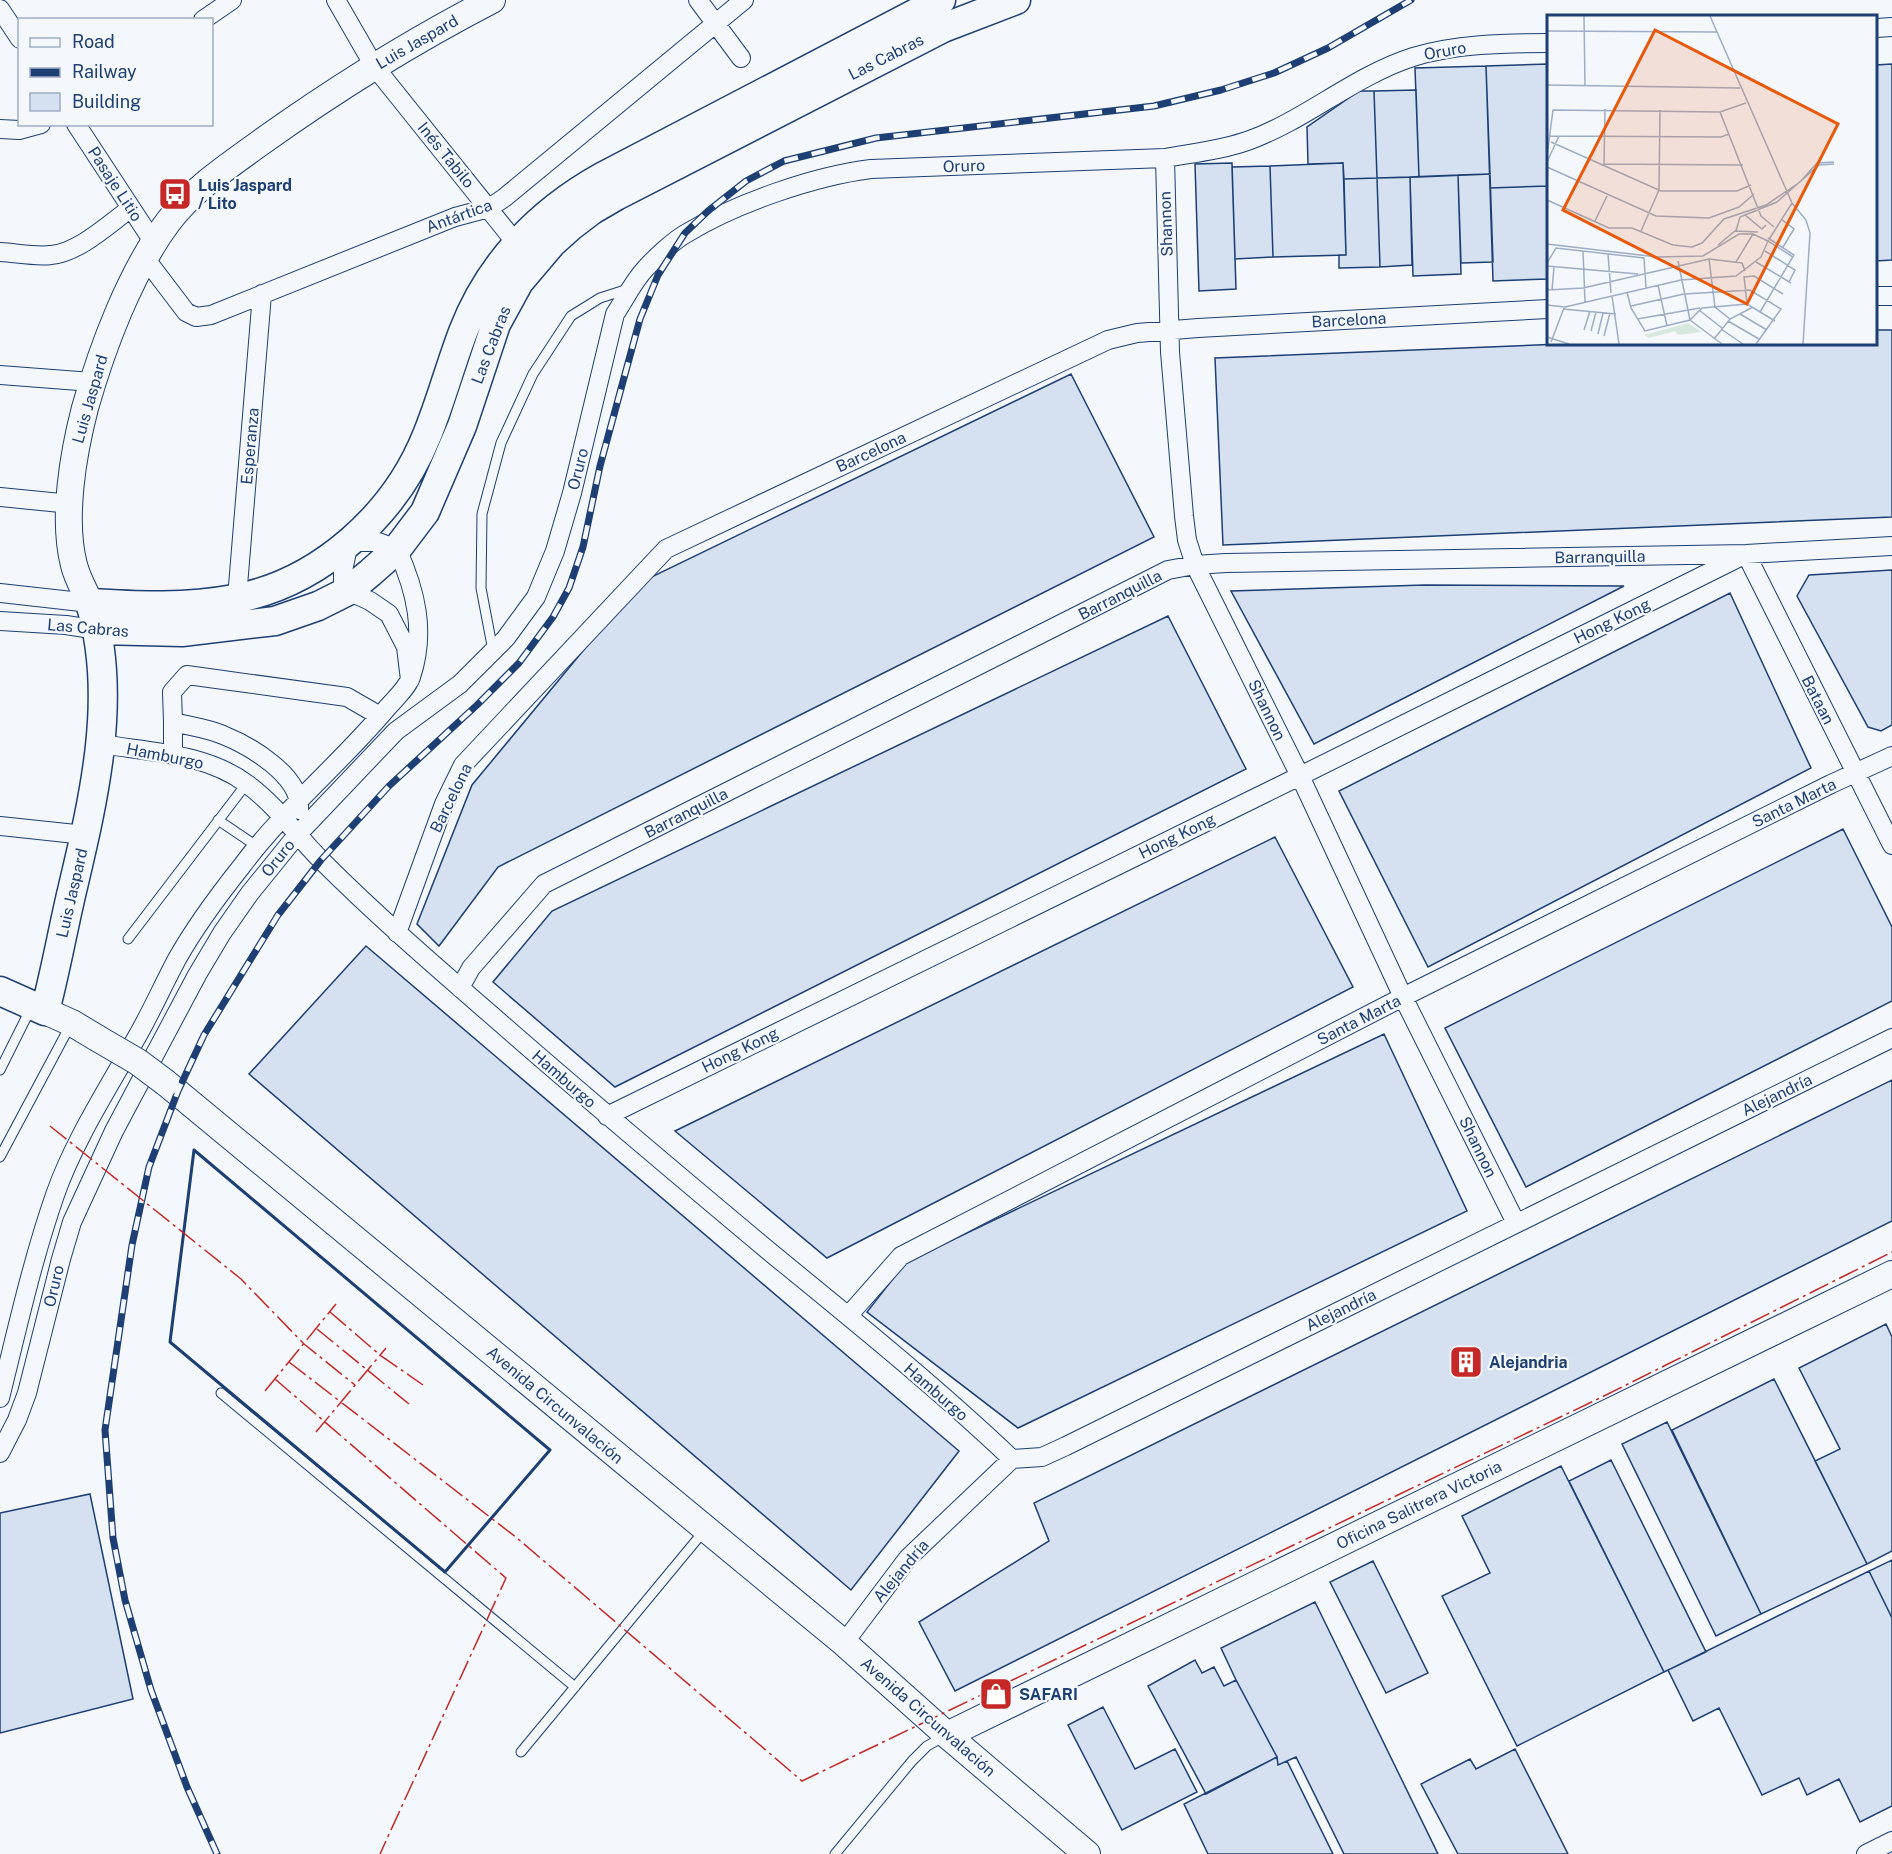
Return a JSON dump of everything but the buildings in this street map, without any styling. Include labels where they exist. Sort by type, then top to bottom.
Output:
[{"type":"main road","name":"Las Cabras","points":[[90,603],[169,606],[237,598],[262,592],[293,578],[329,557],[350,542],[387,504],[416,459],[427,435],[463,331],[474,308],[495,271],[516,243],[556,206],[578,190],[940,0]]},
{"type":"main road","name":"Las Cabras","points":[[98,630],[182,632],[275,621],[318,606],[348,591],[397,549],[425,512],[462,426],[487,347],[507,302],[534,262],[571,226],[616,196],[943,28],[1016,0]]},
{"type":"main road","name":"Luis Jaspard","points":[[38,1008],[85,835],[101,744],[103,704],[98,630],[90,603]]},
{"type":"main road","name":"Avenida Circunvalación","points":[[0,991],[38,1008]]},
{"type":"street","points":[[206,18],[232,0]]},
{"type":"street","name":"Inés Tabilo","points":[[336,0],[374,66],[516,243]]},
{"type":"street","name":"Luis Jaspard","points":[[90,603],[75,568],[69,539],[76,442],[93,382],[116,320],[150,251],[168,222],[204,185],[282,127],[374,66],[492,0]]},
{"type":"street","points":[[698,0],[741,58]]},
{"type":"street","name":"Antártica","points":[[150,251],[186,312],[196,317],[211,315],[455,217],[489,208],[513,191],[744,0]]},
{"type":"street","points":[[0,9],[18,36]]},
{"type":"street","points":[[1877,28],[1892,27]]},
{"type":"street","name":"Oruro","points":[[0,1452],[17,1420],[27,1393],[72,1221],[109,1141],[217,941],[250,893],[297,835],[396,731],[460,684],[506,638],[536,597],[555,551],[572,493],[615,314],[646,267],[685,233],[741,206],[818,179],[871,169],[1165,158],[1249,140],[1292,120],[1360,80],[1410,58],[1444,48],[1547,43]]},
{"type":"street","points":[[0,129],[19,130],[33,126]]},
{"type":"street","name":"Pasaje Litio","points":[[77,126],[131,208],[150,251]]},
{"type":"street","name":"Shannon","points":[[1165,158],[1169,331],[1184,516],[1187,540],[1195,565],[1300,776],[1403,997],[1516,1223]]},
{"type":"street","points":[[0,252],[43,255],[63,253],[80,244],[131,208]]},
{"type":"street","name":"Esperanza","points":[[237,598],[262,294]]},
{"type":"street","name":"Barcelona","points":[[396,933],[444,804],[463,765],[666,549],[1108,340],[1137,333],[1547,309]]},
{"type":"street","points":[[0,375],[93,382]]},
{"type":"street","points":[[0,497],[70,504]]},
{"type":"street","points":[[350,542],[378,542],[397,549],[419,614],[417,651],[411,680],[406,647],[389,614],[370,601],[348,591],[343,583],[343,571],[350,542]]},
{"type":"street","name":"Barranquilla","points":[[460,988],[471,968],[544,884],[1168,570],[1195,565],[1746,555],[1892,546]]},
{"type":"street","name":"Bataan","points":[[1746,555],[1892,845]]},
{"type":"street","name":"Hong Kong","points":[[607,1116],[1746,555]]},
{"type":"street","name":"Las Cabras","points":[[0,593],[90,603]]},
{"type":"street","name":"Las Cabras","points":[[0,621],[66,625],[98,630]]},
{"type":"street","points":[[173,755],[172,692],[187,675],[347,697],[380,716]]},
{"type":"street","name":"Oruro","points":[[0,1398],[35,1259],[56,1192],[90,1121],[142,1029],[177,958],[217,898],[258,847],[411,680]]},
{"type":"street","points":[[173,722],[221,734],[257,753],[284,775],[300,801],[297,835]]},
{"type":"street","name":"Hamburgo","points":[[101,744],[173,755],[217,768],[247,783],[284,817],[297,835],[396,933],[607,1116],[848,1316],[1012,1459]]},
{"type":"street","name":"Santa Marta","points":[[848,1316],[901,1256],[1403,997],[1892,756]]},
{"type":"street","points":[[0,826],[85,835]]},
{"type":"street","name":"Avenida Circunvalación","points":[[38,1008],[72,1023],[138,1062],[166,1083],[844,1643],[1086,1854]]},
{"type":"street","name":"Alejandría","points":[[844,1643],[908,1558],[1012,1459],[1042,1457],[1066,1446],[1892,1038]]},
{"type":"street","name":"Oficina Salitrera Victoria","points":[[947,1735],[1892,1274]]},
{"type":"street","points":[[1866,1854],[1892,1841]]},
{"type":"lane","points":[[493,651],[481,588],[482,514],[501,443],[533,374],[571,316],[600,297],[630,289]]},
{"type":"lane","points":[[128,939],[247,783]]},
{"type":"lane","points":[[218,820],[258,847]]},
{"type":"lane","points":[[0,1070],[38,1008]]},
{"type":"lane","points":[[0,1157],[72,1023]]},
{"type":"lane","points":[[221,1393],[575,1688]]},
{"type":"lane","points":[[521,1752],[705,1529]]},
{"type":"lane","points":[[835,1854],[912,1761],[927,1746],[947,1735]]},
{"type":"railway","points":[[217,1854],[187,1787],[151,1690],[125,1600],[113,1538],[105,1430],[132,1245],[149,1167],[178,1091],[204,1035],[278,915],[321,860],[389,786],[519,663],[553,617],[569,588],[583,547],[600,466],[640,319],[658,275],[685,233],[708,211],[746,181],[784,161],[876,138],[1154,106],[1221,90],[1274,73],[1328,48],[1411,0]]},
{"type":"wall","points":[[194,1150],[550,1450],[445,1572],[170,1342],[194,1150]]},
{"type":"power","points":[[50,1126],[241,1279],[304,1344],[355,1385]]},
{"type":"power","points":[[289,1362],[517,1538],[802,1781],[1602,1397],[1892,1252]]},
{"type":"power","points":[[265,1391],[336,1304]]},
{"type":"power","points":[[330,1312],[380,1355],[423,1385]]},
{"type":"power","points":[[317,1329],[409,1404]]},
{"type":"power","points":[[316,1432],[386,1348]]},
{"type":"power","points":[[275,1379],[506,1578],[380,1854]]},
{"type":"place","name":"Luis Jaspard / Lito","points":[[175,194]]},
{"type":"place","name":"Alejandria","points":[[1466,1362]]},
{"type":"place","name":"SAFARI","points":[[996,1694]]}]
